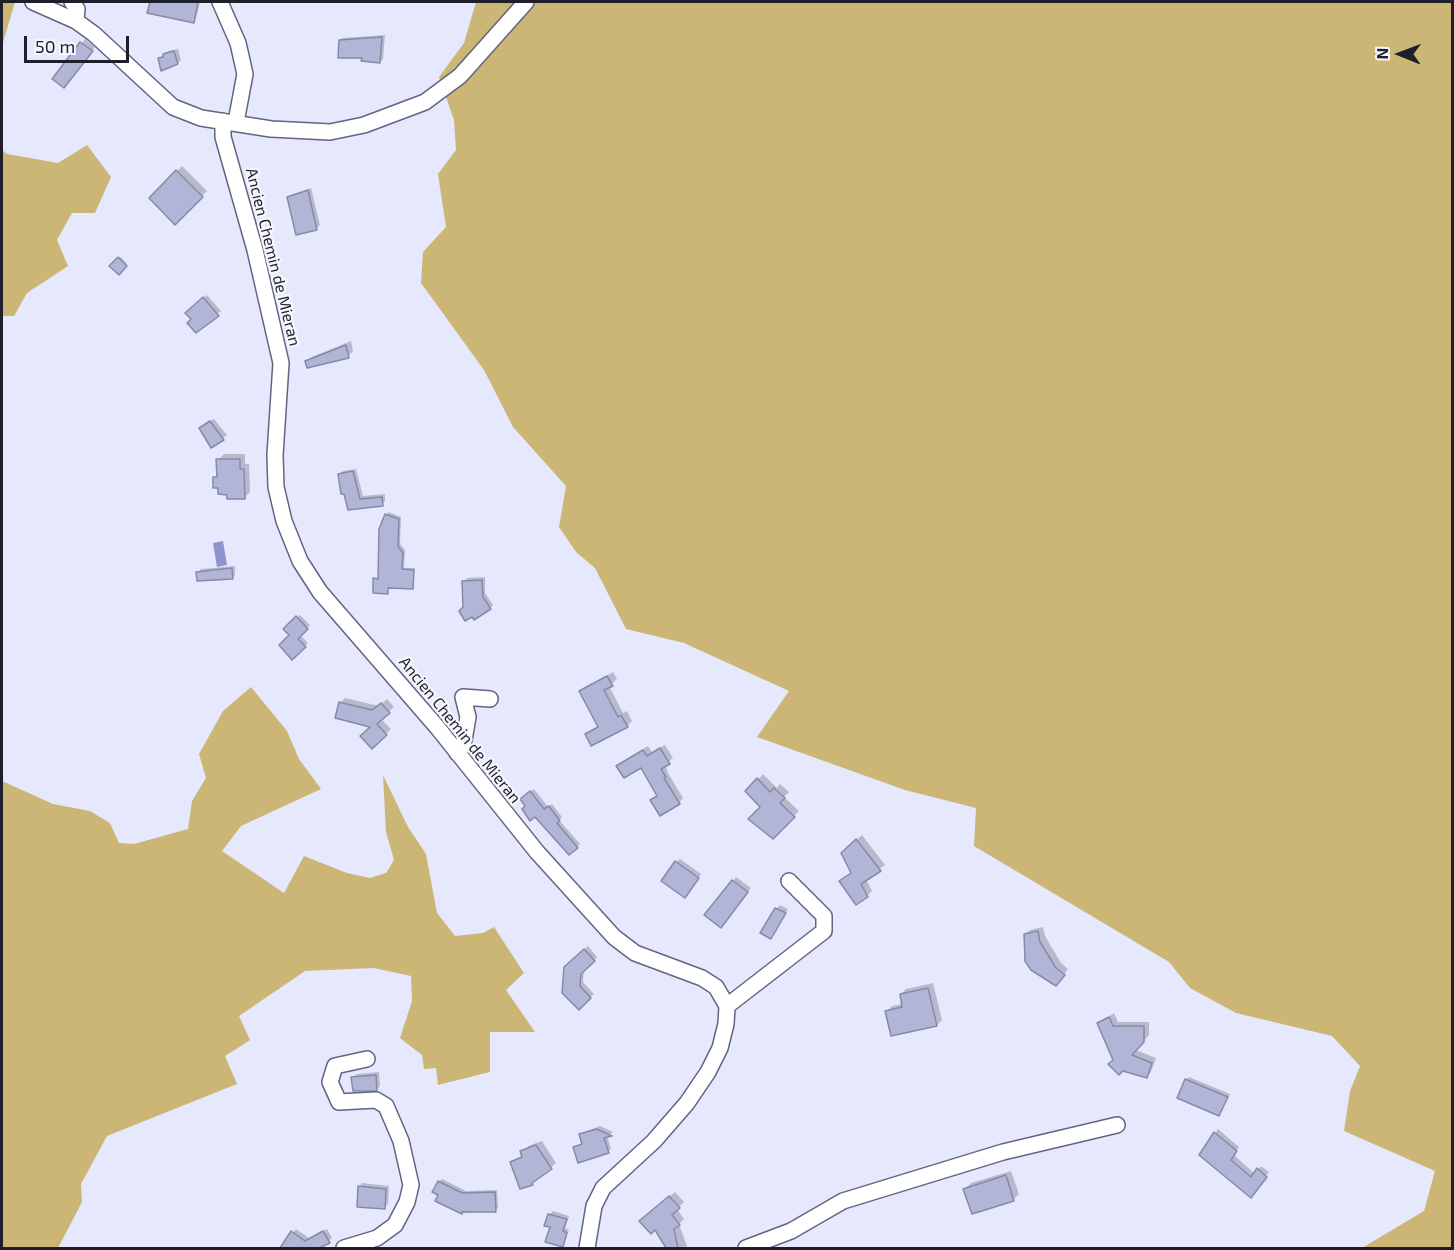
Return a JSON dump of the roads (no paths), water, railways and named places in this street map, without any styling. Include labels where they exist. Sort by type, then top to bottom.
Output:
[{"type":"street","points":[[33,2],[76,21],[111,47],[157,95],[173,107],[201,118],[295,132],[341,130],[380,120],[425,102],[460,76],[526,2]]},
{"type":"street","points":[[72,2],[76,9],[76,21]]},
{"type":"street","name":"Ancien Chemin de Mieran","points":[[220,2],[238,43],[245,74],[223,137],[255,250],[281,363],[275,455],[276,486],[284,521],[300,561],[320,592],[457,753],[537,852],[614,937],[635,953],[702,978],[716,987],[727,1006]]},
{"type":"street","points":[[457,753],[463,746],[468,717],[463,697],[490,699]]},
{"type":"street","points":[[587,1248],[594,1206],[603,1188],[654,1141],[687,1103],[708,1072],[720,1048],[726,1024],[727,1006],[825,931],[824,916],[789,881]]},
{"type":"street","points":[[344,1248],[377,1238],[395,1225],[407,1202],[411,1185],[401,1141],[386,1106],[376,1100],[339,1102],[330,1082],[334,1066],[367,1059]]},
{"type":"street","points":[[746,1248],[791,1231],[843,1201],[1003,1152],[1117,1125]]},
{"type":"water","points":[[223,541],[227,565],[217,567],[213,543]]}]
